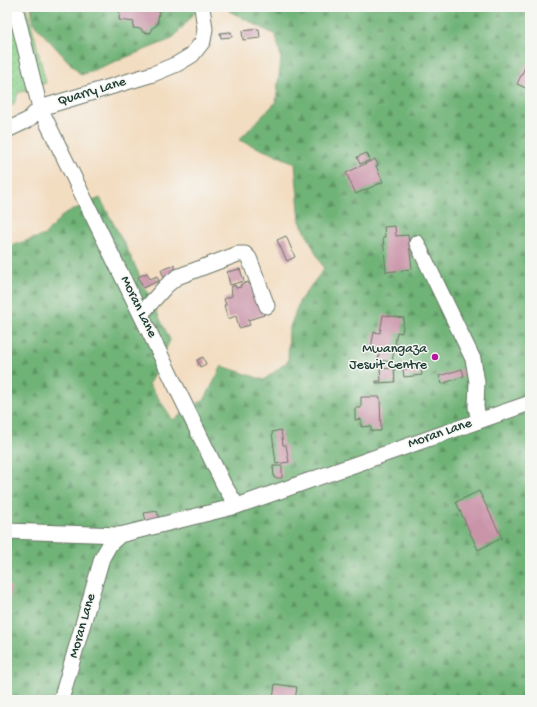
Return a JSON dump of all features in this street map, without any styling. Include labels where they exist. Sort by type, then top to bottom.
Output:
[{"type":"street","name":"Quarry Lane","points":[[15,7],[40,108],[153,74],[192,56],[203,41],[205,29],[202,7]]},
{"type":"street","points":[[7,130],[28,120],[40,108]]},
{"type":"street","name":"Moran Lane","points":[[40,108],[142,314],[224,485],[237,506]]},
{"type":"street","points":[[417,243],[473,358],[477,382],[476,407],[479,421]]},
{"type":"street","points":[[142,314],[166,286],[177,277],[238,254],[244,254],[249,258],[267,306]]},
{"type":"street","name":"Moran Lane","points":[[61,700],[102,558],[110,544],[120,535],[237,506],[530,403]]},
{"type":"street","points":[[7,531],[120,535]]},
{"type":"green space","points":[[7,7],[27,7],[46,83],[18,93],[13,106],[7,98]]},
{"type":"green space","points":[[31,7],[200,7],[172,39],[81,75],[34,24]]},
{"type":"green space","points":[[228,7],[530,7],[530,700],[7,700],[7,247],[45,235],[64,214],[100,198],[127,249],[170,340],[149,384],[173,420],[205,399],[222,366],[264,380],[288,361],[289,330],[300,300],[324,269],[300,221],[295,163],[239,140],[276,102],[281,58],[276,35],[229,11]]},
{"type":"building","points":[[120,7],[160,7],[157,25],[151,29],[151,33],[142,32],[142,29],[133,28],[134,22],[119,20]]},
{"type":"building","points":[[259,29],[260,38],[243,40],[242,31]]},
{"type":"building","points":[[231,32],[232,37],[221,38],[220,33]]},
{"type":"building","points":[[527,63],[530,65],[530,90],[517,84]]},
{"type":"building","points":[[367,153],[370,160],[360,164],[357,157]]},
{"type":"building","points":[[375,159],[378,165],[376,166],[383,182],[356,194],[346,173]]},
{"type":"building","points":[[395,226],[396,236],[408,235],[412,269],[386,272],[383,237],[385,237],[384,227]]},
{"type":"building","points":[[286,236],[295,257],[287,261],[277,240]]},
{"type":"building","points":[[174,265],[177,272],[164,278],[161,270]]},
{"type":"building","points":[[240,269],[244,281],[230,285],[227,272]]},
{"type":"building","points":[[147,273],[150,279],[157,276],[159,281],[143,288],[138,277]]},
{"type":"building","points":[[248,282],[249,285],[252,284],[257,290],[264,315],[248,320],[250,325],[239,328],[236,316],[228,319],[224,299],[232,296],[231,287],[235,285],[236,288],[241,287],[240,285]]},
{"type":"building","points":[[383,315],[404,318],[402,333],[397,332],[392,362],[378,360],[380,349],[371,348],[374,332],[380,333]]},
{"type":"building","points":[[203,357],[206,364],[200,367],[197,360]]},
{"type":"building","points":[[394,368],[395,382],[376,383],[376,381],[381,381],[380,369]]},
{"type":"building","points":[[421,368],[422,375],[404,377],[403,369]]},
{"type":"building","points":[[462,369],[464,376],[442,384],[439,376]]},
{"type":"building","points":[[361,397],[380,397],[381,431],[371,431],[371,426],[361,427],[361,419],[355,420],[355,408],[361,408]]},
{"type":"building","points":[[281,430],[283,445],[286,445],[289,462],[276,464],[272,432]]},
{"type":"building","points":[[273,466],[282,466],[282,478],[274,478]]},
{"type":"building","points":[[479,491],[502,538],[478,550],[456,502]]},
{"type":"building","points":[[157,511],[159,519],[146,521],[144,513]]},
{"type":"building","points":[[7,586],[11,586],[9,608],[7,607]]},
{"type":"building","points":[[275,684],[297,687],[295,700],[273,700]]},
{"type":"place","name":"Mwangaza Jesuit Centre","points":[[435,357]]}]
